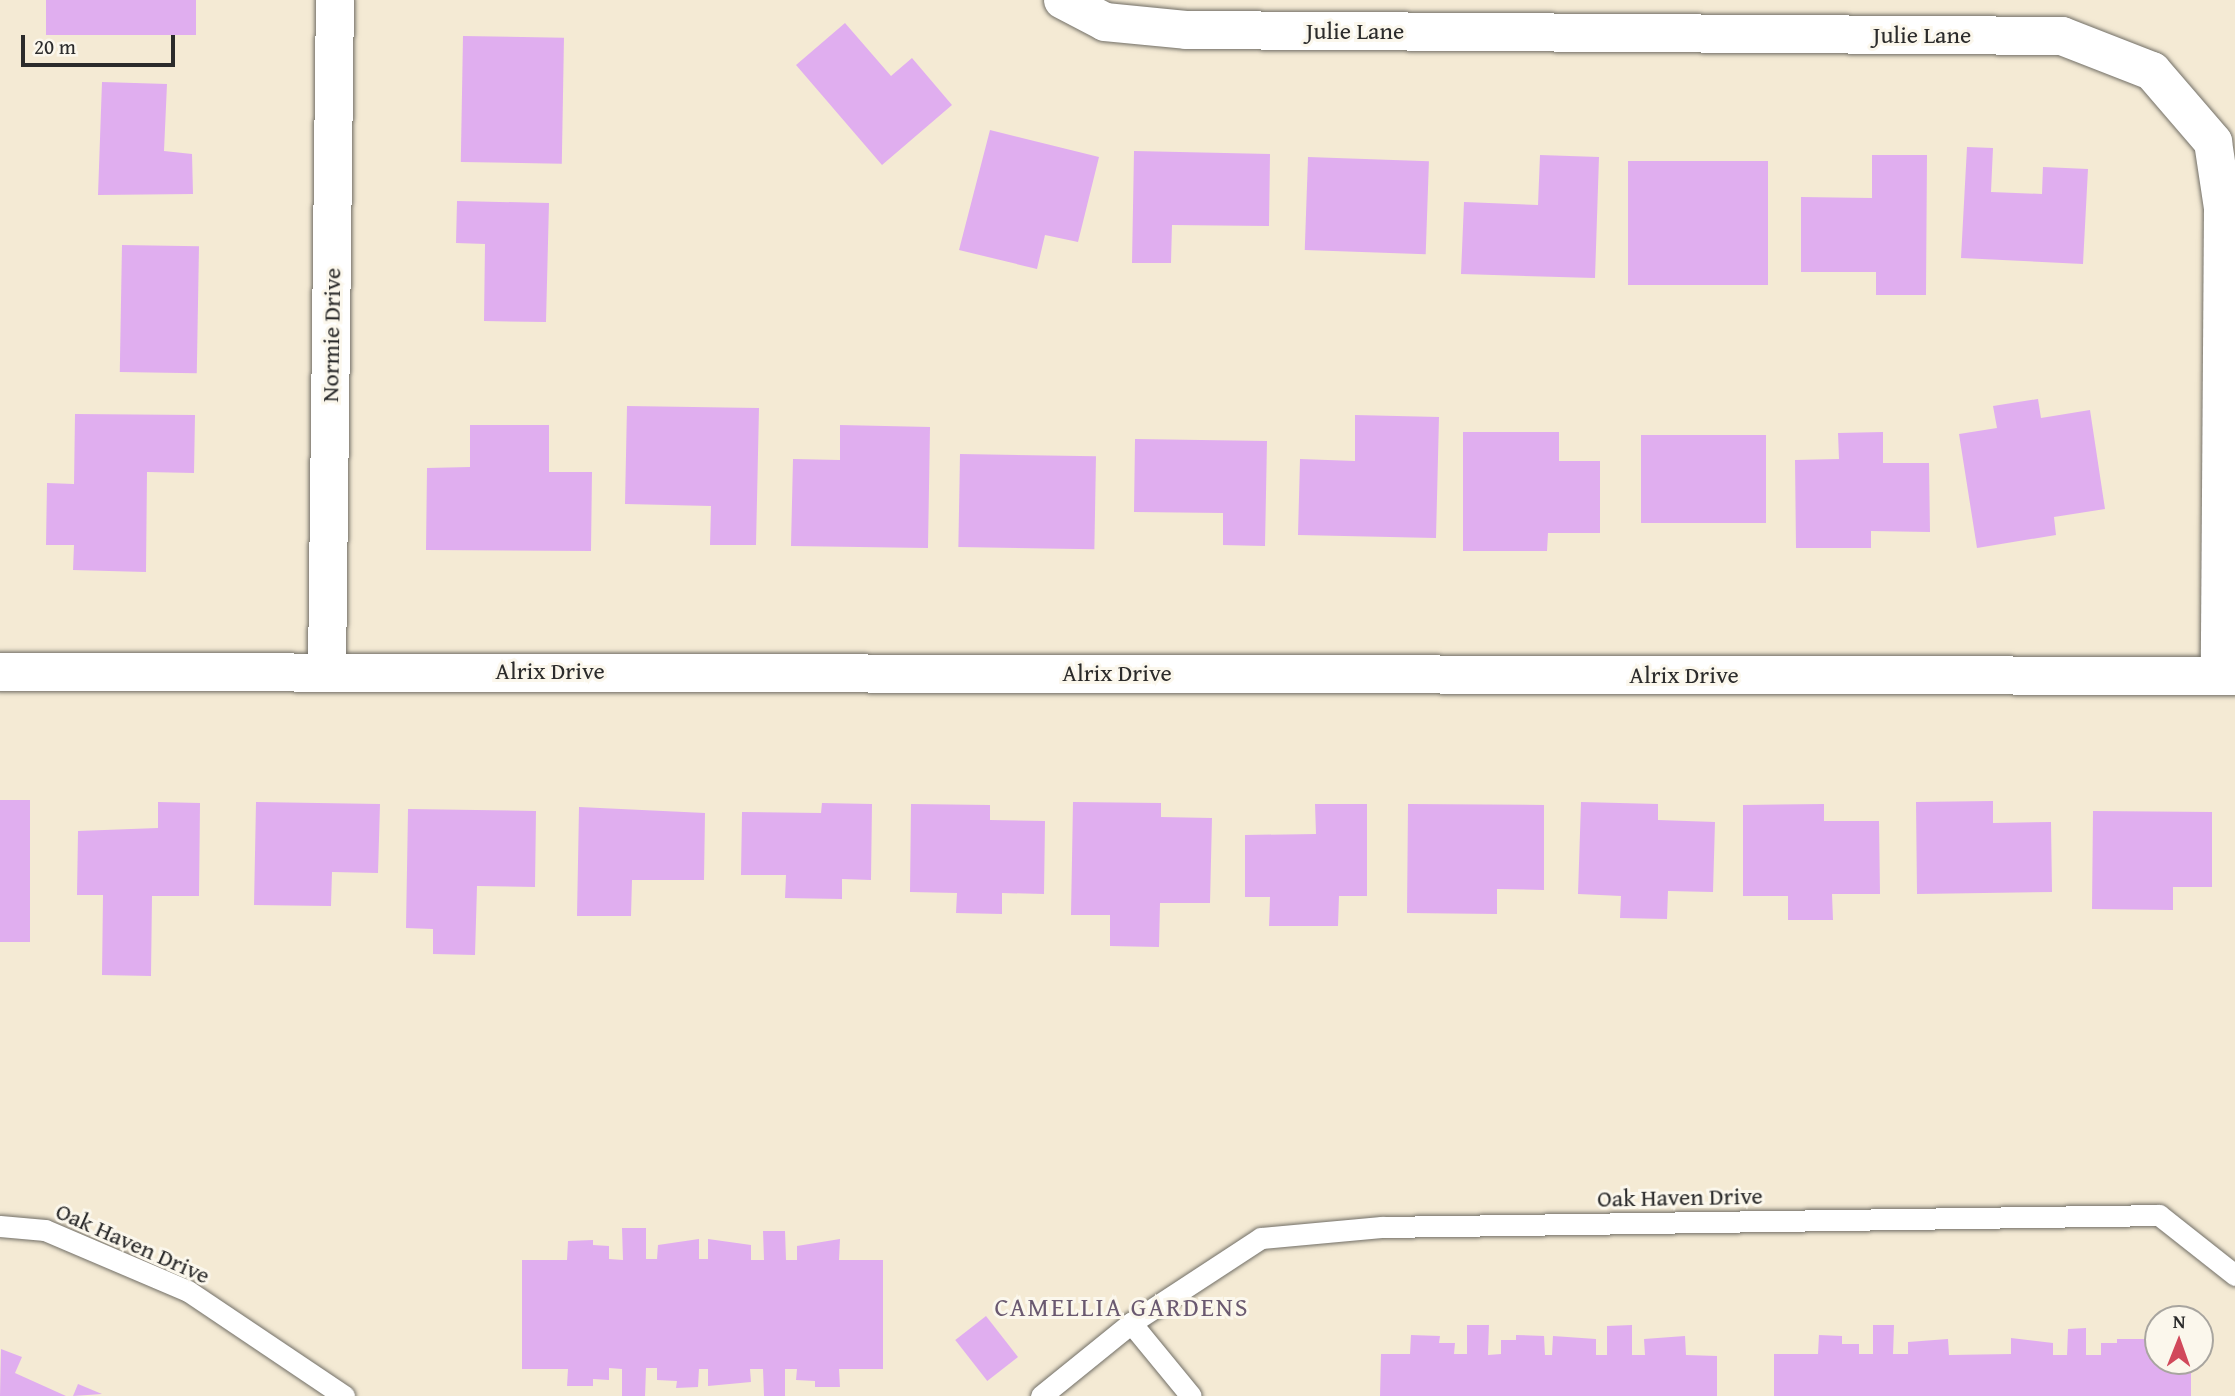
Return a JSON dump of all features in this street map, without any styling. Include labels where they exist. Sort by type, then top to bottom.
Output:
[{"type":"street","name":"Normie Drive","points":[[327,670],[335,0]]},
{"type":"street","name":"Julie Lane","points":[[1063,0],[1105,22],[1185,30],[2062,36],[2152,71],[2213,142],[2223,208],[2227,676]]},
{"type":"street","name":"Alrix Drive","points":[[0,672],[327,670],[2227,676]]},
{"type":"lane","name":"Oak Haven Drive","points":[[1041,1396],[1131,1323],[1261,1238],[1382,1227],[2159,1215],[2235,1275]]},
{"type":"lane","name":"Oak Haven Drive","points":[[0,1226],[45,1230],[188,1291],[344,1396]]},
{"type":"lane","points":[[1131,1323],[1191,1396]]},
{"type":"building","points":[[46,0],[196,0],[196,35],[46,35]]},
{"type":"building","points":[[845,23],[891,76],[912,58],[952,105],[882,165],[796,65]]},
{"type":"building","points":[[463,36],[564,38],[562,164],[461,162]]},
{"type":"building","points":[[102,82],[167,84],[164,151],[192,154],[193,194],[98,195]]},
{"type":"building","points":[[990,130],[1099,157],[1078,242],[1045,235],[1037,269],[959,250]]},
{"type":"building","points":[[1967,147],[1993,148],[1991,192],[2042,194],[2043,167],[2088,169],[2083,264],[1961,258]]},
{"type":"building","points":[[1134,151],[1270,154],[1269,226],[1172,225],[1171,263],[1132,263]]},
{"type":"building","points":[[1540,155],[1599,157],[1595,278],[1461,274],[1464,202],[1538,205]]},
{"type":"building","points":[[1872,155],[1927,155],[1926,295],[1876,295],[1876,272],[1801,272],[1801,197],[1872,198]]},
{"type":"building","points":[[1308,157],[1429,161],[1426,254],[1305,250]]},
{"type":"building","points":[[1628,161],[1768,161],[1768,285],[1628,285]]},
{"type":"building","points":[[457,201],[549,203],[546,322],[484,321],[485,244],[456,243]]},
{"type":"building","points":[[122,245],[199,246],[197,373],[120,372]]},
{"type":"building","points":[[2038,399],[2041,418],[2090,410],[2105,509],[2054,517],[2056,535],[1977,548],[1959,434],[1997,428],[1993,406]]},
{"type":"building","points":[[627,406],[759,408],[756,545],[710,545],[711,506],[625,504]]},
{"type":"building","points":[[75,414],[195,415],[194,473],[147,472],[146,572],[73,570],[74,545],[46,545],[47,483],[74,484]]},
{"type":"building","points":[[1355,415],[1439,417],[1436,538],[1298,535],[1300,459],[1355,461]]},
{"type":"building","points":[[470,425],[549,425],[549,472],[592,472],[591,551],[426,550],[427,468],[470,467]]},
{"type":"building","points":[[840,425],[930,427],[928,548],[791,546],[793,459],[840,460]]},
{"type":"building","points":[[1463,432],[1559,432],[1559,461],[1600,461],[1600,533],[1548,533],[1547,551],[1463,551]]},
{"type":"building","points":[[1883,432],[1883,463],[1929,463],[1930,532],[1871,531],[1871,548],[1796,548],[1795,460],[1839,459],[1838,433]]},
{"type":"building","points":[[1641,435],[1766,435],[1766,523],[1641,523]]},
{"type":"building","points":[[1135,439],[1267,441],[1265,546],[1223,545],[1223,513],[1134,512]]},
{"type":"building","points":[[960,454],[1096,456],[1094,549],[958,547]]},
{"type":"building","points":[[0,800],[30,800],[30,942],[0,942]]},
{"type":"building","points":[[1993,801],[1993,823],[2051,822],[2052,892],[1917,894],[1916,802]]},
{"type":"building","points":[[158,802],[200,803],[199,896],[152,896],[151,976],[102,975],[103,895],[77,895],[78,831],[158,828]]},
{"type":"building","points":[[256,802],[380,804],[378,873],[332,872],[331,906],[254,905]]},
{"type":"building","points":[[1073,802],[1161,803],[1161,817],[1212,818],[1210,903],[1160,903],[1159,947],[1110,946],[1110,915],[1071,915]]},
{"type":"building","points":[[1581,802],[1658,804],[1658,820],[1715,822],[1713,892],[1668,891],[1667,919],[1620,918],[1621,896],[1578,894]]},
{"type":"building","points":[[822,803],[872,804],[871,880],[842,879],[842,899],[785,898],[786,875],[741,875],[742,812],[821,813]]},
{"type":"building","points":[[911,804],[990,805],[990,820],[1045,821],[1044,894],[1002,893],[1002,914],[956,913],[957,893],[910,892]]},
{"type":"building","points":[[1315,804],[1367,804],[1367,896],[1339,896],[1338,926],[1269,926],[1270,897],[1245,897],[1245,835],[1316,834]]},
{"type":"building","points":[[1408,804],[1544,805],[1544,890],[1497,889],[1497,914],[1407,913]]},
{"type":"building","points":[[1824,804],[1824,821],[1879,821],[1880,894],[1832,894],[1833,920],[1788,920],[1788,896],[1743,896],[1743,805]]},
{"type":"building","points":[[579,807],[705,813],[704,880],[632,880],[631,916],[577,916]]},
{"type":"building","points":[[408,809],[536,811],[535,887],[477,886],[475,955],[433,954],[433,929],[406,928]]},
{"type":"building","points":[[2093,811],[2212,812],[2212,887],[2173,887],[2173,910],[2092,909]]},
{"type":"building","points":[[622,1228],[646,1228],[646,1259],[657,1259],[658,1245],[699,1239],[699,1259],[708,1259],[708,1239],[751,1245],[751,1260],[764,1260],[763,1231],[785,1231],[786,1260],[797,1260],[797,1246],[840,1239],[839,1260],[883,1260],[883,1369],[839,1369],[840,1387],[815,1387],[815,1381],[796,1380],[797,1369],[785,1369],[785,1396],[764,1396],[763,1369],[750,1369],[751,1382],[708,1386],[708,1369],[699,1369],[698,1387],[676,1388],[677,1381],[657,1380],[657,1368],[646,1368],[645,1396],[622,1396],[622,1369],[609,1368],[609,1380],[593,1379],[593,1386],[567,1386],[568,1369],[522,1369],[522,1260],[567,1260],[568,1241],[593,1240],[593,1245],[609,1246],[609,1259],[623,1260]]},
{"type":"building","points":[[986,1316],[1018,1357],[987,1381],[955,1340]]},
{"type":"building","points":[[1467,1325],[1489,1325],[1488,1355],[1501,1354],[1501,1340],[1516,1340],[1516,1335],[1544,1336],[1545,1355],[1552,1355],[1553,1336],[1596,1339],[1596,1355],[1607,1355],[1607,1326],[1632,1325],[1632,1355],[1645,1355],[1644,1339],[1685,1336],[1686,1355],[1717,1356],[1717,1396],[1380,1396],[1381,1354],[1410,1354],[1411,1335],[1440,1336],[1439,1343],[1455,1343],[1454,1354],[1467,1354]]},
{"type":"building","points":[[1873,1325],[1894,1325],[1893,1354],[1908,1354],[1908,1342],[1948,1339],[1949,1355],[2011,1354],[2011,1338],[2053,1343],[2053,1355],[2067,1355],[2068,1329],[2086,1328],[2086,1355],[2101,1355],[2101,1343],[2117,1343],[2117,1339],[2144,1339],[2144,1375],[2191,1375],[2191,1396],[1774,1396],[1774,1354],[1818,1354],[1819,1335],[1842,1336],[1842,1344],[1859,1344],[1859,1354],[1873,1354]]},
{"type":"building","points":[[1,1349],[22,1357],[15,1373],[66,1396],[0,1396]]},
{"type":"building","points":[[78,1384],[102,1394],[73,1396]]},
{"type":"district","name":"CAMELLIA GARDENS","points":[[1122,1307]]}]
